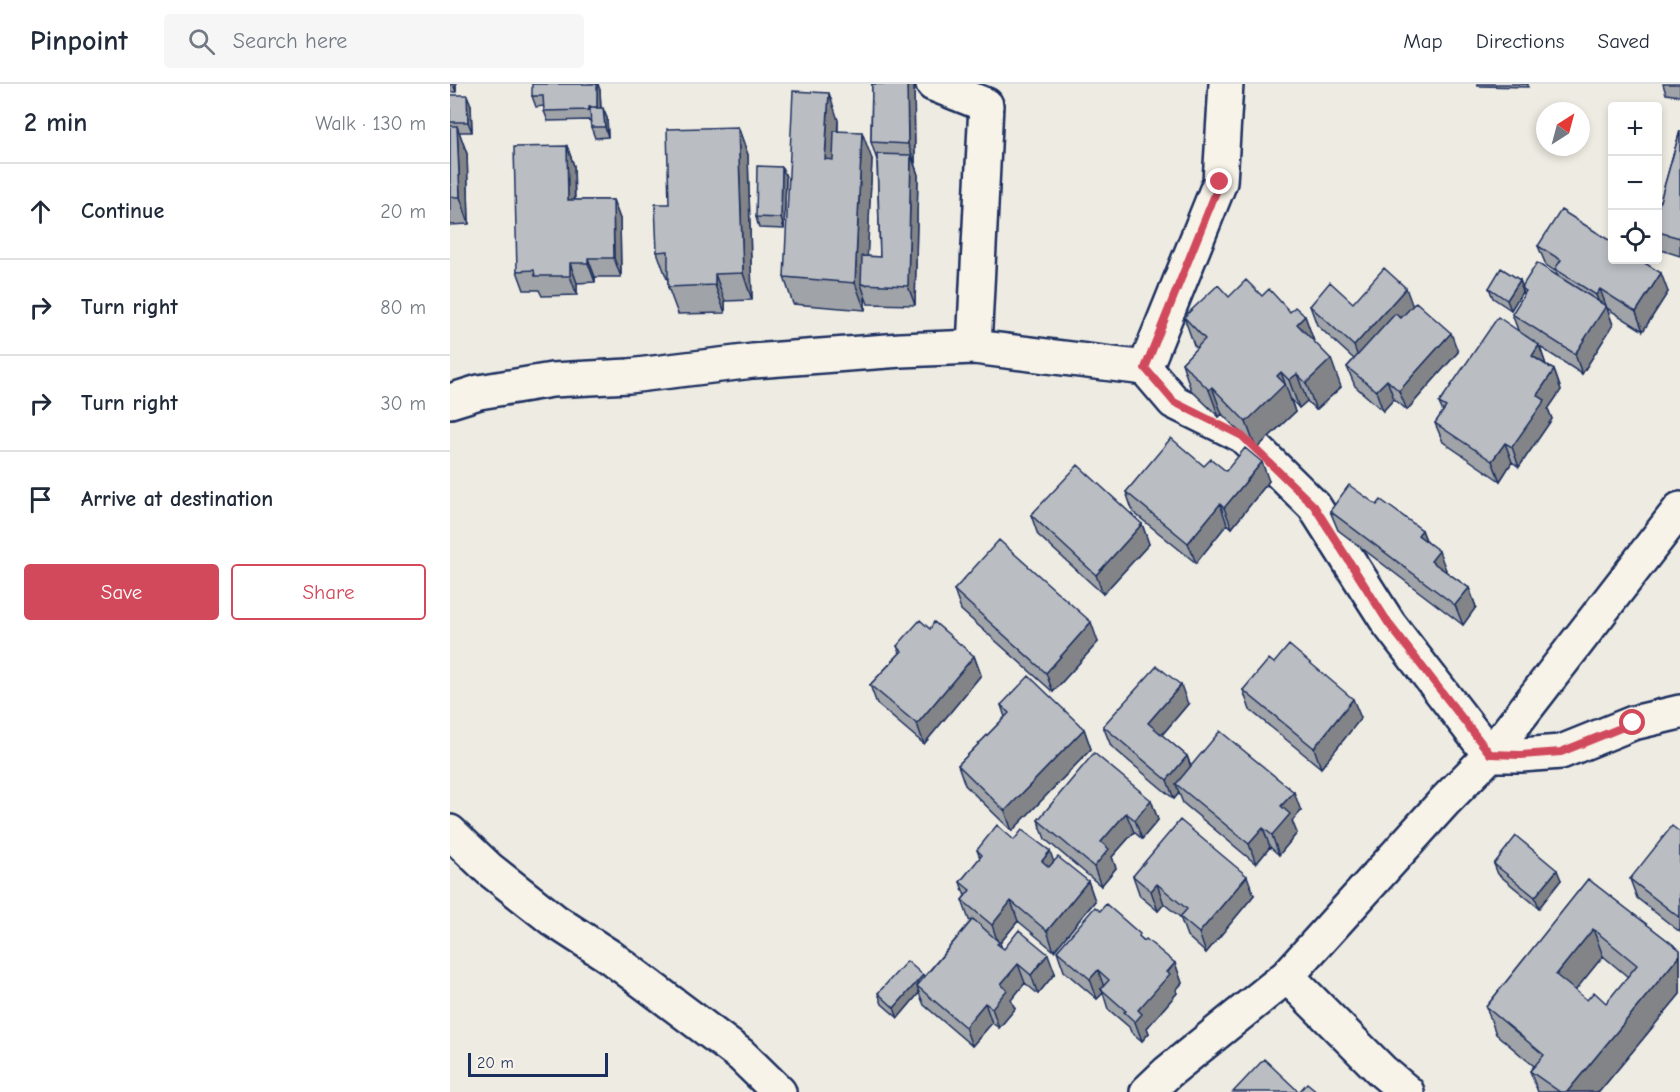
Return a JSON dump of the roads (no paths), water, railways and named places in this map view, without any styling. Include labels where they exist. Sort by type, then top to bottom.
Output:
[{"type":"street","points":[[933,84],[986,105],[974,347]]},
{"type":"street","points":[[1145,368],[1220,182],[1226,84]]},
{"type":"street","points":[[450,401],[479,392],[552,380],[629,376],[799,357],[901,350],[974,347],[1145,368],[1174,402],[1242,436],[1314,506],[1389,624],[1490,754]]},
{"type":"street","points":[[1147,1092],[1168,1072],[1287,976],[1490,754],[1680,509]]},
{"type":"street","points":[[1490,754],[1521,755],[1561,752],[1633,723],[1680,711]]},
{"type":"street","points":[[450,832],[489,869],[555,921],[618,963],[741,1055],[778,1092]]},
{"type":"street","points":[[1287,976],[1382,1071],[1407,1092]]}]
